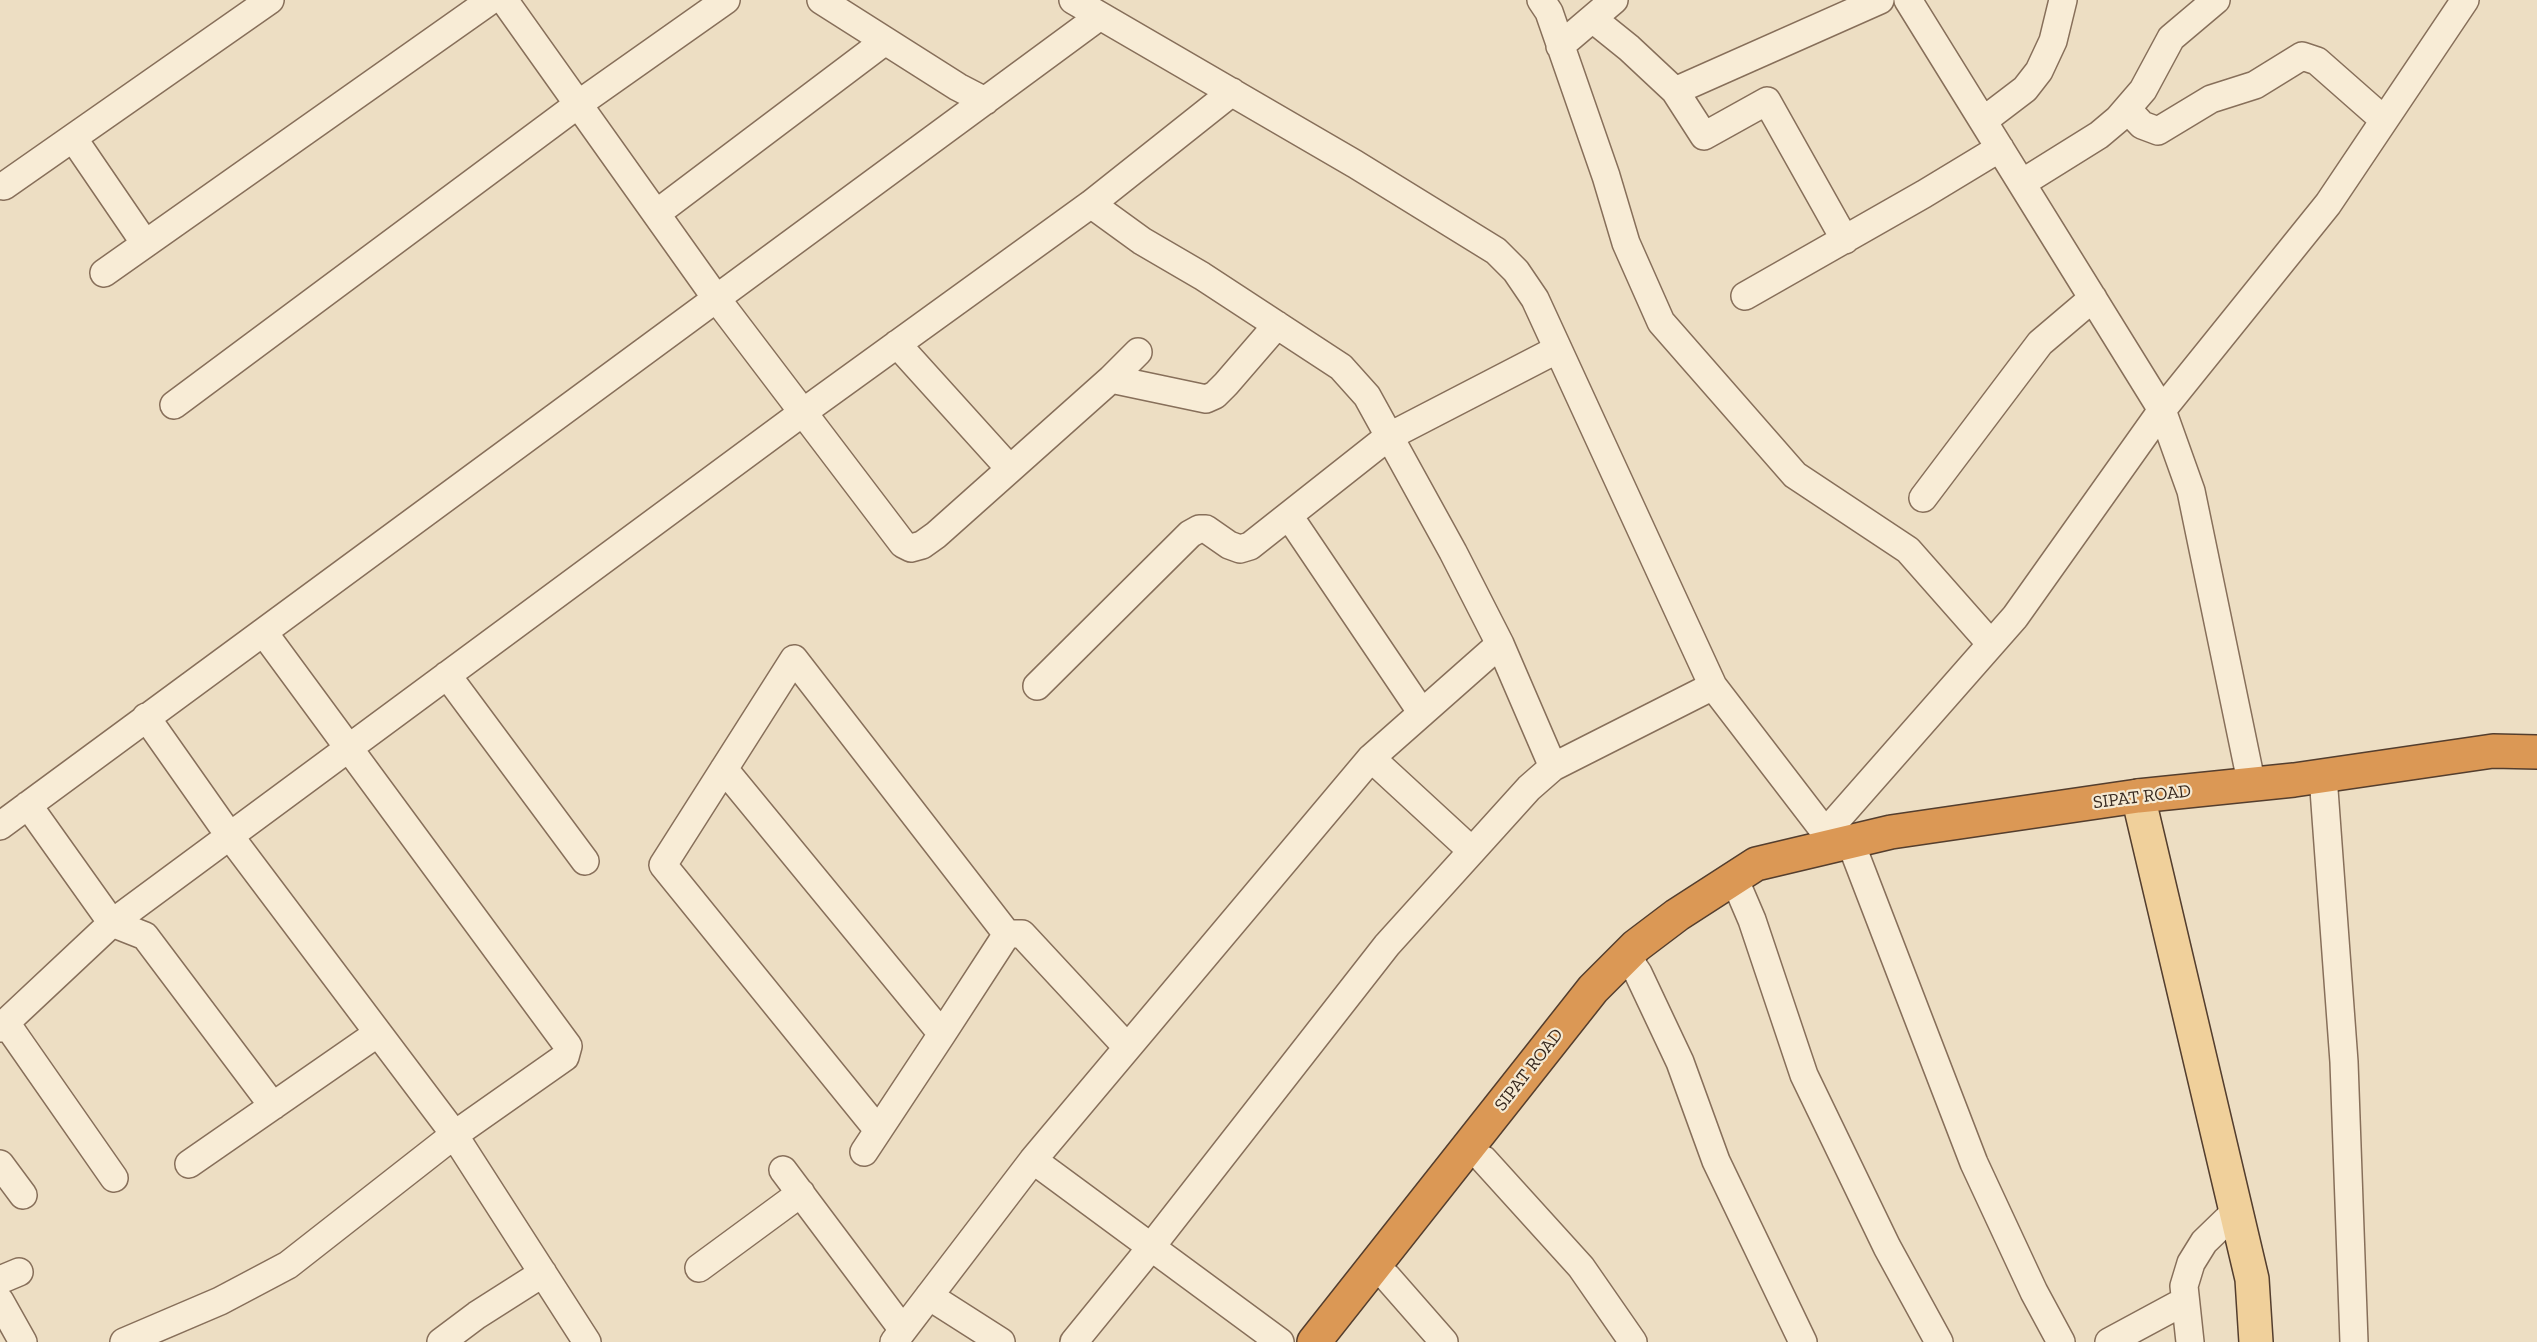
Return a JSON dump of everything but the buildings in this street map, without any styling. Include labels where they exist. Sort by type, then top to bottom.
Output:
[{"type":"highway","name":"SIPAT ROAD","points":[[2493,751],[2520,740],[2537,738]]},
{"type":"highway","name":"SIPAT ROAD","points":[[1314,1342],[1593,989],[1632,964],[1738,887],[1768,878],[1792,856],[1837,840],[2138,796],[2252,786],[2493,751],[2537,752]]},
{"type":"highway","name":"SIPAT ROAD","points":[[1337,1342],[1387,1277],[1622,989],[1632,964]]},
{"type":"main road","points":[[2138,796],[2252,1279],[2256,1342]]},
{"type":"street","points":[[4,186],[270,0]]},
{"type":"street","points":[[104,273],[144,242],[491,0]]},
{"type":"street","points":[[504,0],[580,103],[716,298],[896,538],[911,548],[936,535],[1111,379],[1138,352]]},
{"type":"street","points":[[174,405],[580,103],[726,0]]},
{"type":"street","points":[[821,0],[958,87],[985,100]]},
{"type":"street","points":[[1073,0],[1232,92],[1496,251],[1516,272],[1535,299],[1713,686],[1837,840],[1974,1163],[2034,1292],[2061,1342]]},
{"type":"street","points":[[1541,0],[1549,12],[1606,176],[1626,243],[1661,322],[1795,475],[1908,550],[1991,644]]},
{"type":"street","points":[[1560,46],[1614,0]]},
{"type":"street","points":[[1675,91],[1880,0]]},
{"type":"street","points":[[1908,0],[2162,410],[2191,491],[2252,786]]},
{"type":"street","points":[[1983,121],[2025,89],[2039,71],[2053,41],[2062,0]]},
{"type":"street","points":[[2022,183],[2099,135],[2128,110],[2143,90],[2171,38],[2216,0]]},
{"type":"street","points":[[1837,840],[1991,644],[2015,617],[2162,410],[2328,204],[2464,0]]},
{"type":"street","points":[[0,826],[1100,16]]},
{"type":"street","points":[[1593,19],[1629,48],[1675,91],[1704,136],[1767,101],[1845,240]]},
{"type":"street","points":[[657,213],[885,41]]},
{"type":"street","points":[[2128,110],[2142,125],[2158,131],[2211,99],[2263,81],[2302,56],[2317,61],[2384,120]]},
{"type":"street","points":[[114,1178],[3,1025],[112,923],[802,413],[1091,204],[1232,92]]},
{"type":"street","points":[[72,138],[144,242]]},
{"type":"street","points":[[1746,296],[2000,148]]},
{"type":"street","points":[[1091,204],[1142,241],[1341,367],[1367,396],[1453,552],[1500,644],[1553,767]]},
{"type":"street","points":[[1923,498],[2040,343],[2093,298]]},
{"type":"street","points":[[1111,379],[1206,399],[1215,395],[1226,384],[1277,325]]},
{"type":"street","points":[[897,344],[1010,469]]},
{"type":"street","points":[[1037,686],[1190,534],[1199,529],[1206,529],[1229,546],[1240,549],[1250,546],[1388,437],[1558,349]]},
{"type":"street","points":[[1289,516],[1422,713]]},
{"type":"street","points":[[124,1342],[220,1301],[288,1265],[454,1136],[565,1057],[568,1046],[264,633]]},
{"type":"street","points":[[783,1170],[898,1336],[1033,1160],[1371,758],[1500,644]]},
{"type":"street","points":[[879,1130],[663,865],[794,659],[1007,934]]},
{"type":"street","points":[[447,675],[585,861]]},
{"type":"street","points":[[1074,1342],[1152,1246],[1387,945],[1529,788],[1553,767],[1713,686]]},
{"type":"street","points":[[146,717],[229,835],[454,1136],[587,1342]]},
{"type":"street","points":[[1371,758],[1472,851]]},
{"type":"street","points":[[724,769],[942,1034]]},
{"type":"street","points":[[2323,776],[2344,1062],[2354,1342]]},
{"type":"street","points":[[28,806],[112,923],[145,936],[273,1106]]},
{"type":"street","points":[[1738,887],[1804,1075],[1887,1247],[1939,1342]]},
{"type":"street","points":[[1007,934],[1022,934],[1127,1047]]},
{"type":"street","points":[[864,1152],[1007,934]]},
{"type":"street","points":[[1632,964],[1680,1062],[1716,1161],[1803,1342]]},
{"type":"street","points":[[189,1164],[378,1033]]},
{"type":"street","points":[[1033,1160],[1280,1342]]},
{"type":"street","points":[[1484,1160],[1581,1267],[1633,1342]]},
{"type":"street","points":[[0,1164],[23,1195]]},
{"type":"street","points":[[699,1268],[801,1193]]},
{"type":"street","points":[[2190,1342],[2184,1286],[2191,1263],[2204,1242],[2236,1211]]},
{"type":"street","points":[[441,1342],[477,1315],[543,1273]]},
{"type":"street","points":[[1387,1277],[1444,1342]]},
{"type":"street","points":[[930,1296],[1001,1342]]},
{"type":"street","points":[[0,1300],[23,1342]]},
{"type":"street","points":[[2109,1342],[2185,1301]]}]
